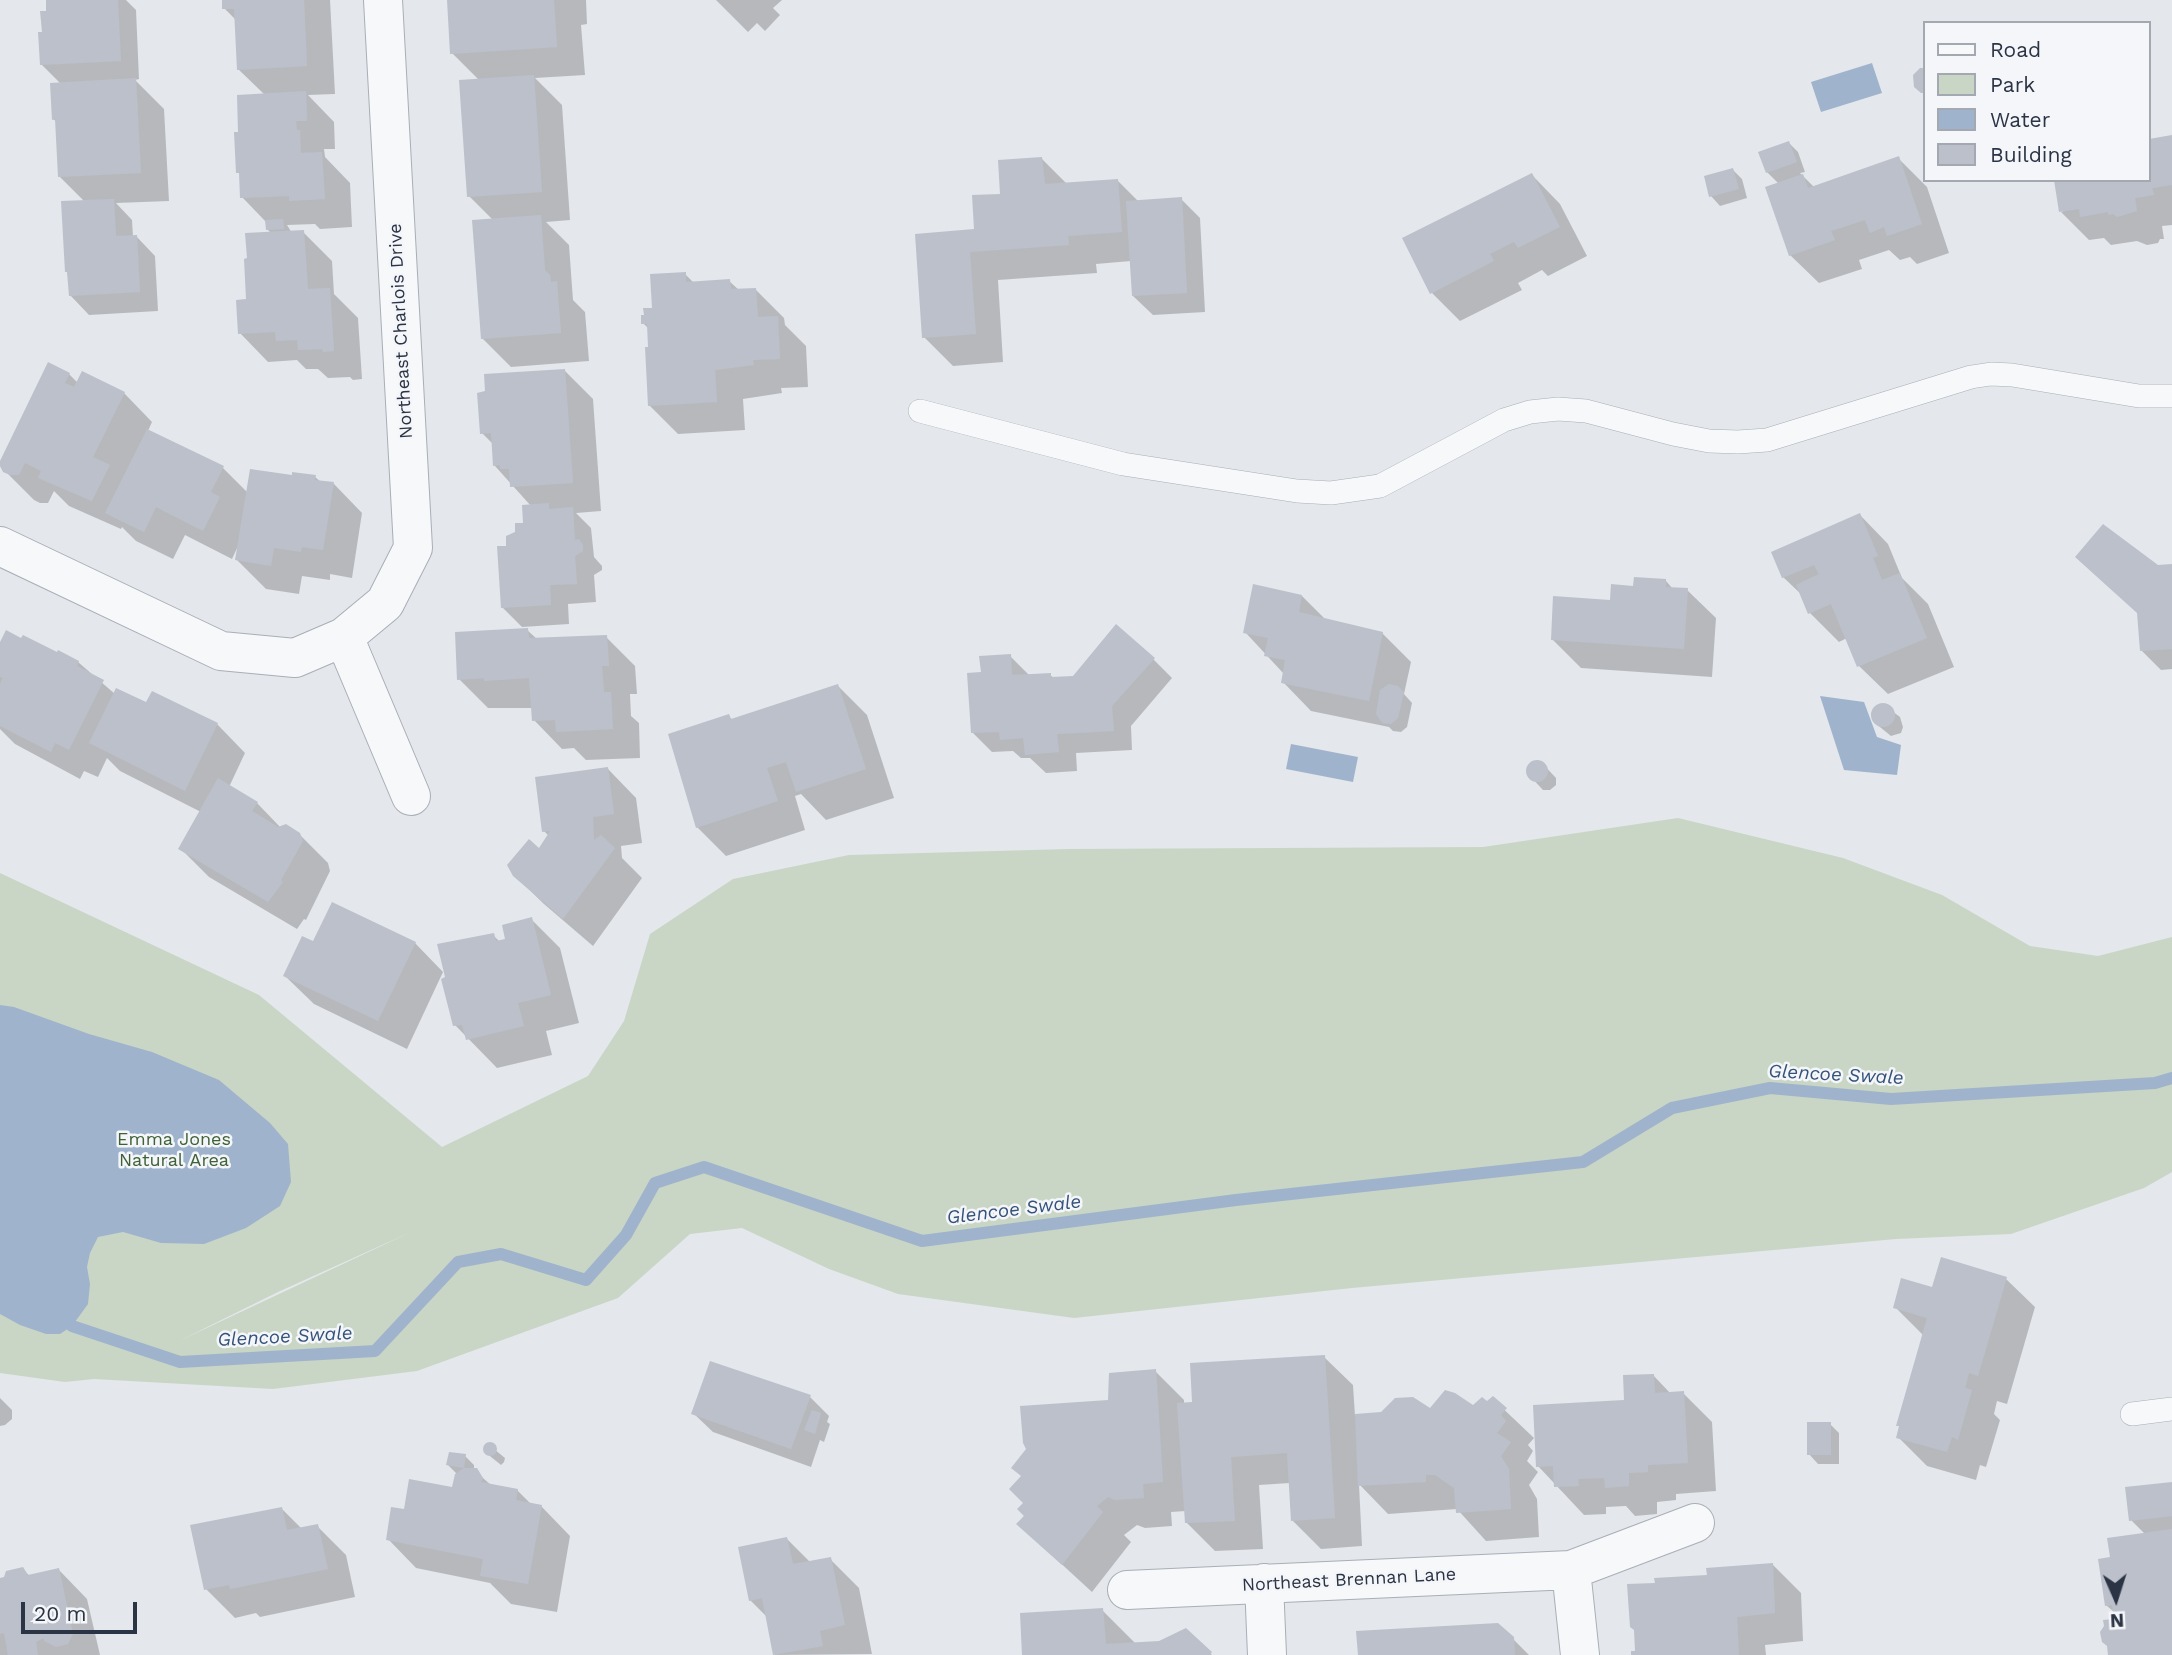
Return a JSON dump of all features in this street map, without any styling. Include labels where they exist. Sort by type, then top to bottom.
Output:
[{"type":"street","name":"Northeast Charlois Drive","points":[[0,546],[221,651],[295,659],[344,637],[385,603],[413,548],[383,0]]},
{"type":"street","points":[[344,637],[411,796]]},
{"type":"street","name":"Northeast Brennan Lane","points":[[1127,1590],[1571,1570],[1695,1524]]},
{"type":"street","points":[[1571,1570],[1580,1655]]},
{"type":"street","points":[[1264,1583],[1267,1655]]},
{"type":"lane","points":[[920,411],[1123,464],[1297,491],[1331,493],[1380,486],[1504,420],[1530,412],[1558,409],[1586,411],[1673,434],[1709,441],[1738,442],[1767,440],[1971,377],[1992,374],[2012,374],[2139,396],[2172,396]]},
{"type":"lane","points":[[2132,1414],[2172,1409]]},
{"type":"green space","name":"Emma Jones Natural Area","points":[[1678,818],[1843,858],[1942,895],[2030,946],[2098,956],[2172,937],[2172,1172],[2144,1188],[2011,1234],[1896,1239],[1352,1288],[1074,1318],[898,1294],[829,1269],[742,1228],[690,1234],[618,1298],[417,1371],[273,1389],[94,1379],[65,1382],[0,1373],[0,873],[259,995],[442,1147],[588,1076],[624,1021],[650,934],[733,879],[849,855],[1068,849],[1483,847]],"holes":[[[411,1232],[179,1341],[278,1292]]]},
{"type":"water","points":[[1872,63],[1882,93],[1821,112],[1811,82]]},
{"type":"water","points":[[1820,696],[1864,702],[1877,737],[1901,745],[1897,775],[1844,770]]},
{"type":"water","points":[[1291,744],[1358,757],[1353,782],[1286,769]]},
{"type":"water","points":[[0,1005],[14,1007],[89,1034],[152,1052],[219,1080],[270,1123],[288,1144],[291,1182],[280,1206],[246,1228],[204,1244],[161,1243],[123,1232],[98,1237],[87,1267],[90,1284],[88,1304],[72,1326],[60,1334],[46,1334],[20,1325],[0,1314]]},
{"type":"building","points":[[46,0],[118,0],[121,61],[40,65],[38,32],[42,32],[40,11],[46,11]]},
{"type":"building","points":[[222,0],[304,0],[307,66],[237,70],[234,9],[222,9]]},
{"type":"building","points":[[447,0],[554,0],[557,47],[450,54]]},
{"type":"building","points":[[1920,68],[1924,68],[1924,93],[1914,87],[1913,75]]},
{"type":"building","points":[[534,75],[542,192],[467,197],[459,80]]},
{"type":"building","points":[[136,78],[141,173],[58,177],[50,83]]},
{"type":"building","points":[[306,91],[307,121],[296,121],[297,130],[300,130],[301,153],[322,152],[325,199],[289,201],[289,196],[240,198],[234,132],[238,132],[237,95]]},
{"type":"building","points":[[2172,135],[2172,185],[2152,188],[2154,195],[2135,198],[2137,211],[2117,217],[2108,215],[2108,212],[2080,217],[2079,209],[2059,212],[2054,182],[2151,182],[2151,139]]},
{"type":"building","points":[[1789,141],[1797,162],[1766,173],[1758,152]]},
{"type":"building","points":[[1899,156],[1922,224],[1887,236],[1884,227],[1870,233],[1865,220],[1831,231],[1835,240],[1789,256],[1765,187],[1803,174],[1808,188]]},
{"type":"building","points":[[1042,157],[1045,184],[1118,179],[1122,232],[1068,236],[1069,245],[970,252],[976,334],[922,338],[915,234],[974,229],[972,195],[1000,194],[998,160]]},
{"type":"building","points":[[1733,168],[1739,189],[1709,197],[1704,176]]},
{"type":"building","points":[[1532,173],[1560,227],[1518,248],[1514,242],[1490,254],[1494,261],[1430,294],[1402,238]]},
{"type":"building","points":[[1182,197],[1187,293],[1132,296],[1126,201]]},
{"type":"building","points":[[114,199],[116,236],[137,235],[140,292],[69,296],[61,201]]},
{"type":"building","points":[[541,215],[545,270],[550,275],[551,282],[557,281],[561,333],[481,339],[472,220]]},
{"type":"building","points":[[283,219],[284,229],[266,230],[265,220]]},
{"type":"building","points":[[304,230],[308,289],[330,288],[334,351],[298,350],[297,340],[276,341],[275,332],[238,334],[236,300],[246,299],[245,233]]},
{"type":"building","points":[[686,272],[686,282],[730,279],[731,289],[756,288],[758,317],[778,316],[780,359],[753,360],[754,365],[715,370],[717,402],[648,406],[645,347],[648,347],[647,324],[641,324],[641,315],[644,315],[643,308],[652,308],[650,274]]},
{"type":"building","points":[[48,362],[70,373],[65,383],[74,387],[82,371],[125,392],[93,457],[110,465],[92,501],[38,478],[41,471],[25,463],[19,475],[3,472],[0,466]]},
{"type":"building","points":[[565,369],[573,483],[510,487],[509,469],[500,469],[500,465],[493,466],[491,433],[480,434],[477,393],[485,391],[484,374]]},
{"type":"building","points":[[147,429],[224,466],[211,492],[220,497],[203,531],[156,507],[144,532],[105,513]]},
{"type":"building","points":[[250,469],[292,475],[292,472],[316,475],[315,480],[334,482],[323,550],[302,547],[301,552],[274,548],[271,566],[235,560]]},
{"type":"building","points":[[549,503],[549,509],[573,507],[575,540],[579,539],[583,545],[583,551],[575,556],[577,584],[550,585],[551,605],[501,608],[497,546],[506,546],[506,536],[515,532],[515,523],[523,523],[522,505]]},
{"type":"building","points":[[1860,513],[1878,556],[1873,558],[1882,580],[1900,573],[1927,638],[1857,667],[1831,604],[1808,614],[1796,585],[1819,574],[1814,565],[1782,578],[1771,552]]},
{"type":"building","points":[[2103,524],[2158,565],[2172,564],[2172,649],[2140,651],[2137,613],[2075,557]]},
{"type":"building","points":[[1634,577],[1666,579],[1666,587],[1688,588],[1684,649],[1551,640],[1553,596],[1610,600],[1611,584],[1633,586]]},
{"type":"building","points":[[1253,584],[1302,595],[1299,612],[1383,632],[1369,701],[1281,683],[1285,660],[1264,656],[1268,638],[1243,633]]},
{"type":"building","points":[[1116,624],[1155,658],[1112,706],[1114,731],[1057,734],[1059,752],[1025,755],[1023,738],[1000,740],[999,732],[971,733],[967,673],[981,672],[979,656],[1011,654],[1012,675],[1051,673],[1051,677],[1073,676]]},
{"type":"building","points":[[528,628],[529,638],[607,635],[609,666],[602,666],[604,692],[611,692],[613,729],[556,732],[555,720],[532,721],[529,678],[457,680],[455,632]]},
{"type":"building","points":[[6,630],[21,638],[23,635],[57,652],[58,650],[79,661],[77,666],[104,680],[69,750],[55,743],[51,752],[0,726],[0,684],[3,678],[0,677],[0,642]]},
{"type":"building","points":[[838,684],[866,769],[796,792],[786,762],[767,768],[778,801],[696,828],[668,734],[729,714],[731,719]]},
{"type":"building","points":[[1389,684],[1398,686],[1404,692],[1398,718],[1391,724],[1382,723],[1376,714],[1380,690]]},
{"type":"building","points":[[116,688],[146,702],[152,691],[218,723],[185,791],[89,743]]},
{"type":"building","points":[[1883,703],[1894,710],[1895,715],[1888,726],[1883,727],[1872,720],[1871,715],[1878,704]]},
{"type":"building","points":[[1537,760],[1545,763],[1548,771],[1545,779],[1537,782],[1529,779],[1526,771],[1529,763]]},
{"type":"building","points":[[608,767],[614,814],[593,817],[594,840],[601,835],[615,848],[563,919],[513,876],[507,865],[529,839],[539,848],[550,831],[542,832],[535,777]]},
{"type":"building","points":[[218,778],[258,802],[252,811],[278,827],[286,824],[300,833],[303,841],[281,880],[283,882],[268,902],[178,849]]},
{"type":"building","points":[[332,902],[416,942],[378,1021],[283,976],[302,936],[313,941]]},
{"type":"building","points":[[532,917],[551,995],[518,1003],[524,1026],[466,1040],[462,1025],[453,1026],[441,979],[445,977],[437,944],[494,933],[496,941],[505,939],[502,925]]},
{"type":"building","points":[[1941,1257],[2007,1277],[1978,1376],[1969,1373],[1965,1388],[1972,1390],[1958,1440],[1952,1437],[1947,1452],[1896,1438],[1899,1426],[1896,1426],[1927,1318],[1893,1308],[1901,1278],[1932,1287]]},
{"type":"building","points":[[1325,1355],[1335,1518],[1291,1521],[1287,1453],[1231,1457],[1235,1521],[1185,1523],[1177,1403],[1192,1402],[1190,1363]]},
{"type":"building","points":[[710,1361],[811,1395],[791,1449],[691,1414]]},
{"type":"building","points":[[1156,1369],[1163,1482],[1143,1484],[1144,1498],[1115,1500],[1108,1497],[1097,1506],[1103,1512],[1062,1565],[1016,1524],[1024,1516],[1017,1509],[1023,1503],[1009,1489],[1021,1476],[1011,1468],[1026,1449],[1023,1443],[1020,1406],[1108,1400],[1109,1373]]},
{"type":"building","points":[[1654,1374],[1655,1393],[1684,1391],[1688,1463],[1648,1465],[1648,1472],[1629,1473],[1629,1486],[1605,1488],[1604,1478],[1578,1479],[1579,1486],[1554,1487],[1553,1466],[1536,1467],[1533,1405],[1624,1400],[1623,1375]]},
{"type":"building","points":[[1445,1390],[1473,1405],[1482,1397],[1487,1401],[1493,1396],[1507,1408],[1501,1415],[1506,1421],[1497,1433],[1511,1442],[1501,1456],[1509,1469],[1511,1509],[1456,1513],[1454,1488],[1435,1475],[1426,1475],[1426,1482],[1358,1486],[1355,1414],[1381,1412],[1395,1398],[1413,1397],[1430,1408]]},
{"type":"building","points":[[812,1410],[821,1413],[815,1434],[804,1430]]},
{"type":"building","points":[[1807,1422],[1831,1422],[1831,1455],[1807,1455]]},
{"type":"building","points":[[490,1442],[495,1444],[495,1454],[490,1456],[485,1454],[483,1449],[485,1444]]},
{"type":"building","points":[[449,1452],[466,1454],[464,1468],[446,1465]]},
{"type":"building","points":[[464,1468],[477,1468],[483,1478],[481,1482],[518,1489],[516,1500],[542,1505],[528,1584],[480,1576],[483,1559],[386,1540],[391,1507],[404,1509],[409,1479],[452,1487],[455,1474]]},
{"type":"building","points":[[2172,1482],[2172,1516],[2129,1521],[2125,1487]]},
{"type":"building","points":[[282,1507],[287,1530],[318,1524],[328,1569],[230,1589],[229,1585],[204,1590],[190,1525]]},
{"type":"building","points":[[2172,1529],[2172,1655],[2108,1655],[2100,1632],[2104,1626],[2103,1620],[2114,1619],[2112,1605],[2105,1606],[2098,1559],[2110,1557],[2107,1538]]},
{"type":"building","points":[[787,1537],[793,1564],[831,1557],[845,1625],[820,1631],[823,1646],[773,1655],[762,1598],[749,1601],[738,1547]]},
{"type":"building","points":[[1773,1563],[1775,1613],[1737,1617],[1739,1655],[1631,1655],[1631,1651],[1635,1651],[1634,1630],[1630,1627],[1627,1584],[1655,1583],[1654,1578],[1707,1575],[1706,1568]]},
{"type":"building","points":[[23,1567],[28,1575],[59,1568],[73,1634],[68,1644],[56,1647],[44,1641],[44,1638],[36,1642],[38,1655],[8,1655],[4,1633],[0,1634],[0,1578],[4,1577],[6,1571]]},
{"type":"building","points":[[1103,1608],[1106,1644],[1159,1641],[1186,1628],[1212,1652],[1210,1655],[1022,1655],[1020,1613]]},
{"type":"building","points":[[1498,1623],[1514,1637],[1515,1655],[1358,1655],[1356,1631]]},
{"type":"waterway","name":"Glencoe Swale","points":[[62,1313],[72,1326],[180,1362],[375,1351],[458,1262],[501,1254],[586,1280],[626,1235],[655,1183],[704,1167],[922,1241],[1236,1200],[1583,1162],[1672,1108],[1770,1088],[1891,1099],[2155,1083],[2172,1078]]}]
